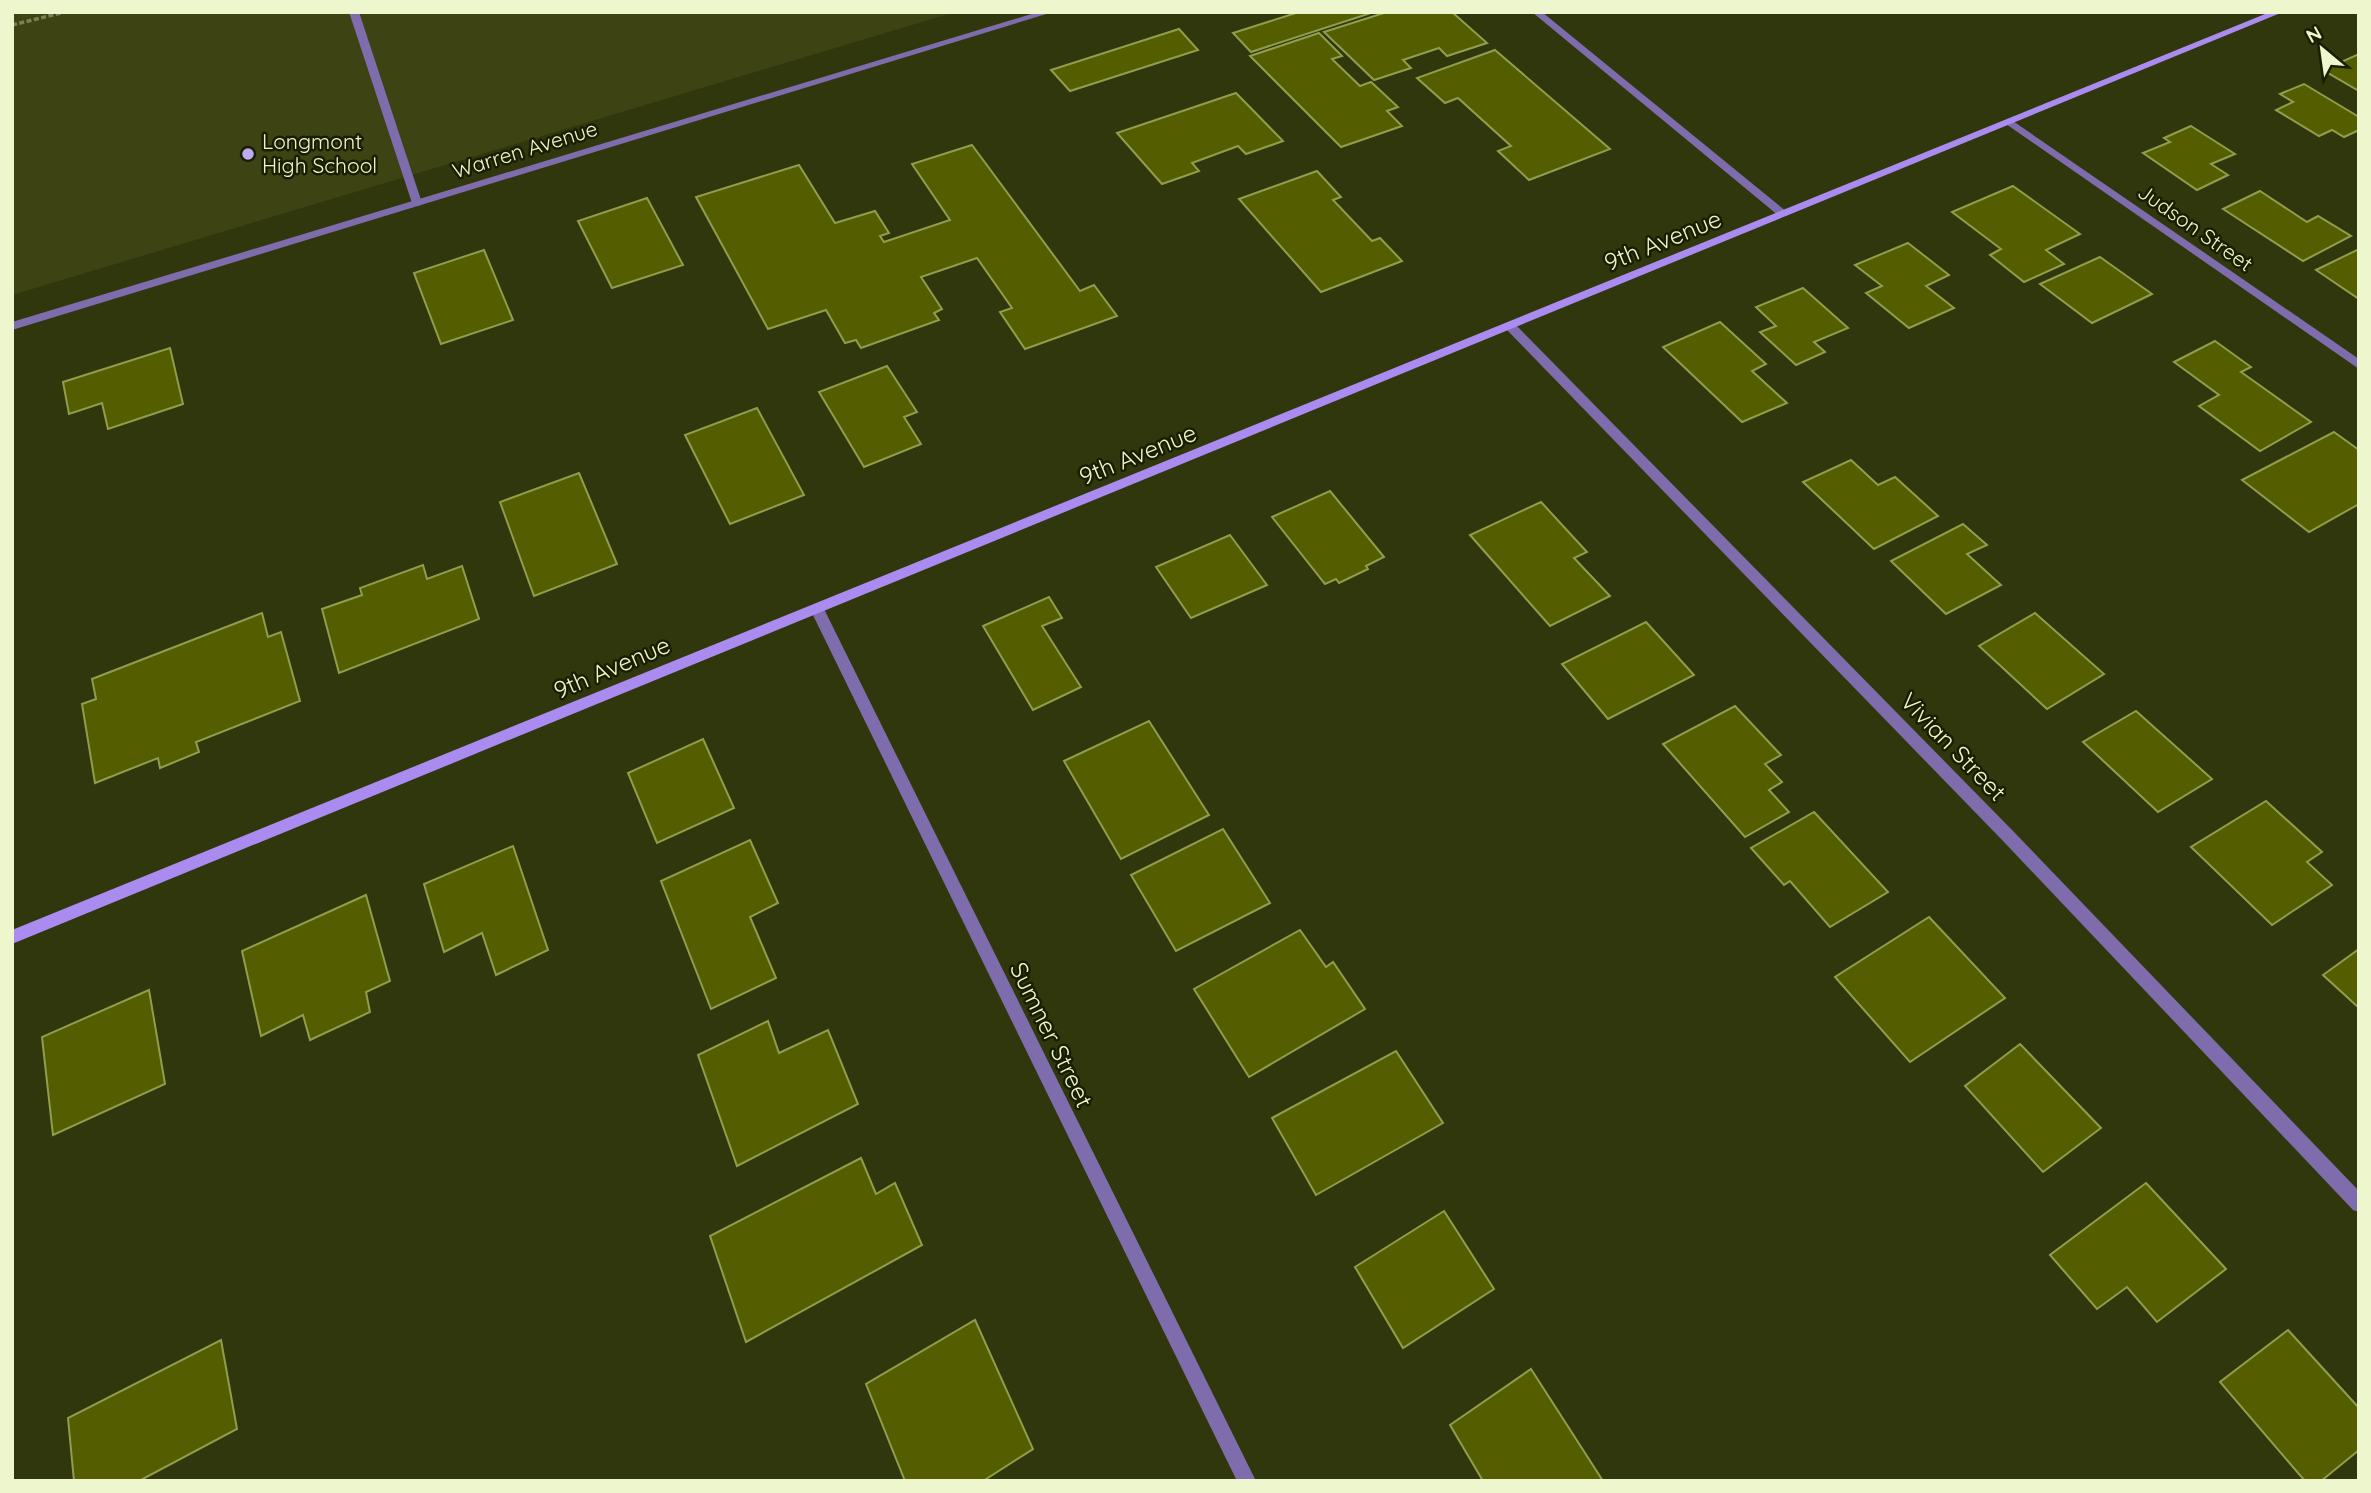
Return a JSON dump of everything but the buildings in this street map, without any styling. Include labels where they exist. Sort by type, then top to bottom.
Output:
[{"type":"main road","name":"9th Avenue","points":[[12,937],[2279,12]]},
{"type":"street","points":[[354,12],[417,203]]},
{"type":"street","name":"Warren Avenue","points":[[12,326],[1049,12]]},
{"type":"street","points":[[1536,12],[1783,214]]},
{"type":"street","name":"Judson Street","points":[[2010,122],[2359,365]]},
{"type":"street","name":"Vivian Street","points":[[1510,326],[1999,827],[2359,1203]]},
{"type":"street","name":"Sumner Street","points":[[817,609],[1247,1481]]},
{"type":"path","points":[[12,25],[65,12]]},
{"type":"shaded area","name":"Longmont High School","points":[[12,12],[955,12],[12,295]]},
{"type":"place","name":"Longmont High School","points":[[248,154]]}]
